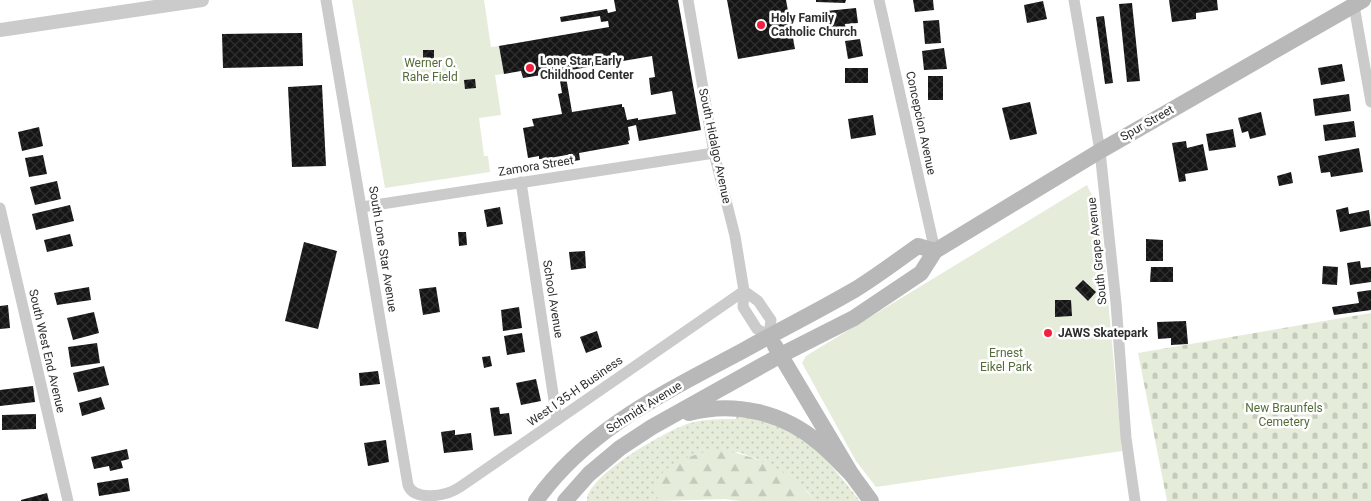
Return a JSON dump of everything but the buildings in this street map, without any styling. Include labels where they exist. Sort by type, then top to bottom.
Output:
[{"type":"main road","name":"Spur Street","points":[[781,355],[862,313],[921,272],[935,251],[1100,151],[1356,2]]},
{"type":"main road","points":[[769,336],[856,288],[918,246],[935,251]]},
{"type":"main road","name":"South Hidalgo Avenue","points":[[769,336],[852,475]]},
{"type":"main road","name":"Schmidt Avenue","points":[[536,501],[574,457],[617,422],[680,384],[769,336]]},
{"type":"main road","name":"Schmidt Avenue","points":[[565,501],[579,485],[620,448],[652,427],[781,355]]},
{"type":"main road","points":[[652,427],[705,409],[731,408],[774,416],[819,442],[852,475],[871,501]]},
{"type":"main road","points":[[575,501],[579,485]]},
{"type":"street","points":[[0,30],[157,3],[202,0]]},
{"type":"street","name":"South Lone Star Avenue","points":[[326,0],[408,485],[411,493],[418,499]]},
{"type":"street","name":"South Hidalgo Avenue","points":[[688,0],[714,153],[735,236],[744,291],[743,307],[756,329],[769,336],[771,320],[758,301],[744,291]]},
{"type":"street","name":"Concepcion Avenue","points":[[879,0],[935,251]]},
{"type":"street","name":"South Grape Avenue","points":[[1074,0],[1100,151],[1116,303],[1126,438],[1135,501]]},
{"type":"street","points":[[1356,2],[1367,55],[1371,102]]},
{"type":"street","name":"Zamora Street","points":[[362,207],[714,153]]},
{"type":"street","name":"School Avenue","points":[[521,182],[557,420]]},
{"type":"street","name":"South West End Avenue","points":[[0,208],[68,501]]},
{"type":"street","name":"West I 35-H Business","points":[[418,499],[428,500],[451,492],[744,291]]},
{"type":"green space","name":"Werner O. Rahe Field","points":[[352,0],[484,0],[491,47],[499,46],[504,74],[495,75],[501,115],[479,118],[484,156],[488,156],[490,172],[385,188]]},
{"type":"green space","name":"Ernest Eikel Park","points":[[1087,185],[1100,213],[1122,451],[876,487],[856,461],[802,363],[806,356]]},
{"type":"green space","name":"New Braunfels Cemetery","points":[[1371,313],[1371,501],[1167,501],[1138,353]]},
{"type":"green space","points":[[736,415],[771,423],[799,437],[831,465],[860,501],[815,501],[808,492],[787,476],[757,459],[738,452],[661,475],[656,490],[659,501],[587,501],[590,491],[599,479],[647,444],[690,423],[718,419],[736,419]]},
{"type":"green space","points":[[716,449],[744,455],[771,466],[795,481],[815,501],[740,501],[725,499],[659,501],[656,489],[658,480],[664,471],[684,459]]},
{"type":"place","name":"Holy Family Catholic Church","points":[[761,25]]},
{"type":"place","name":"Lone Star Early Childhood Center","points":[[530,68]]},
{"type":"place","name":"JAWS Skatepark","points":[[1048,333]]}]
